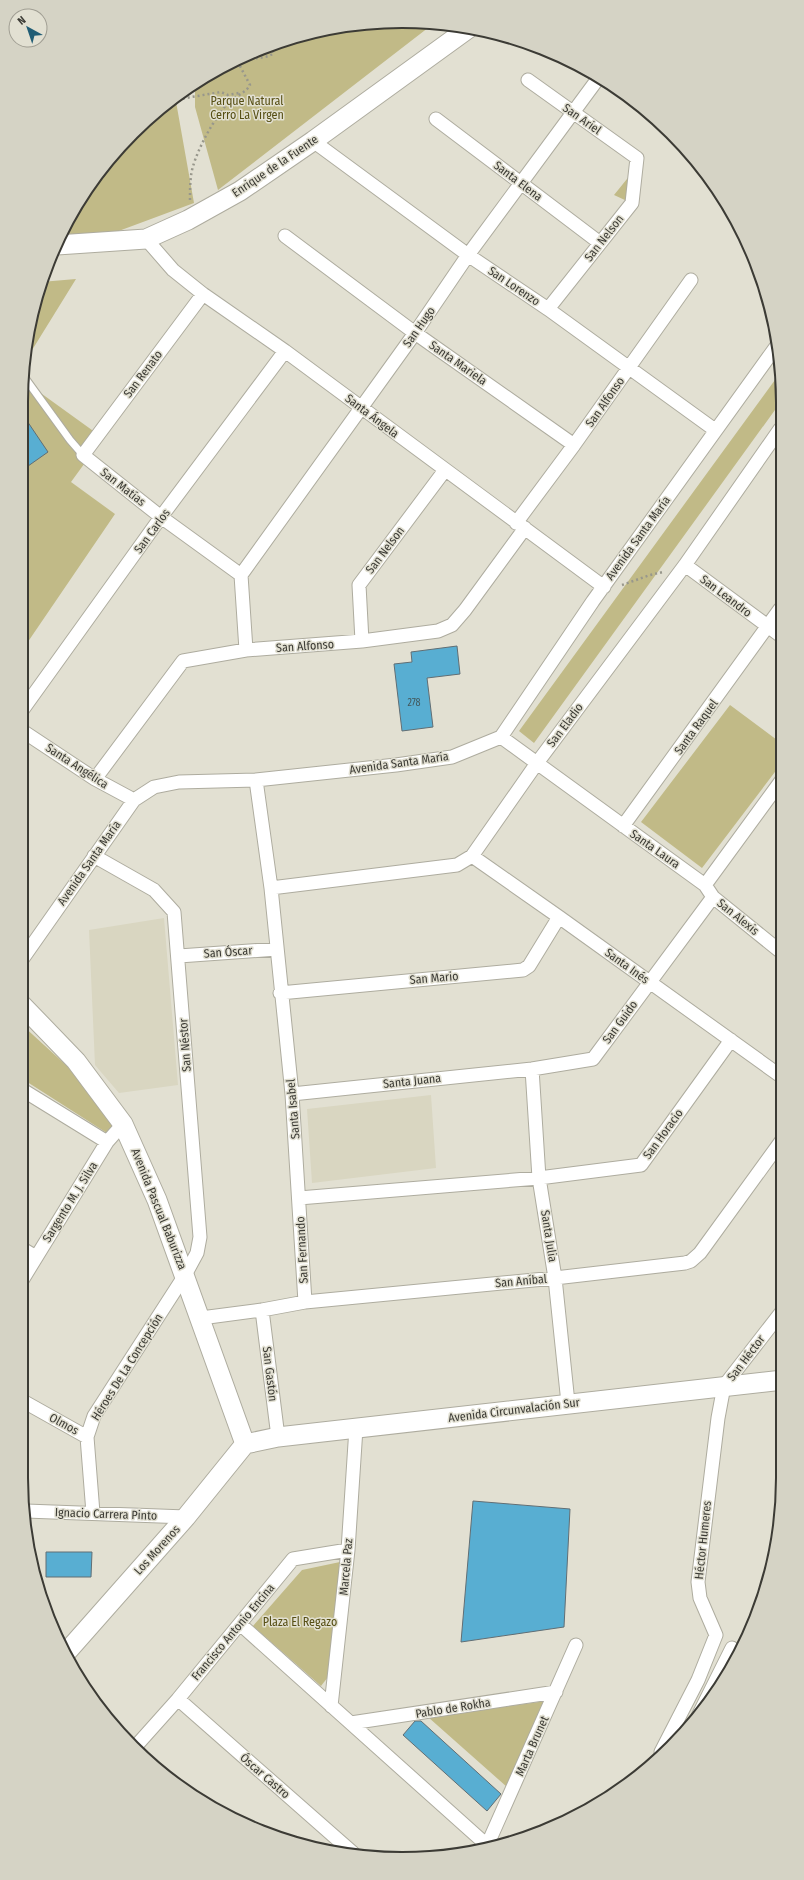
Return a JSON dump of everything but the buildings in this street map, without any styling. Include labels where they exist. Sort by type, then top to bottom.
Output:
[{"type":"main road","name":"Enrique de la Fuente","points":[[63,245],[146,238],[189,220],[240,191],[462,33]]},
{"type":"main road","name":"Avenida Pascual Baburizza","points":[[28,1011],[76,1061],[124,1124],[157,1200],[186,1275],[246,1444]]},
{"type":"main road","name":"Avenida Circunvalación Sur","points":[[246,1444],[278,1437],[568,1403],[776,1381]]},
{"type":"main road","name":"Los Morenos","points":[[70,1649],[186,1517],[246,1444]]},
{"type":"street","name":"San Ariel","points":[[528,80],[637,158]]},
{"type":"street","name":"San Hugo","points":[[241,575],[415,333],[468,255],[595,82]]},
{"type":"street","name":"Santa Elena","points":[[436,119],[600,243]]},
{"type":"street","name":"San Lorenzo","points":[[313,140],[468,255],[548,309],[716,430]]},
{"type":"street","name":"San Nelson","points":[[548,309],[632,203],[637,158]]},
{"type":"street","name":"Santa Mariela","points":[[285,236],[415,333],[574,445]]},
{"type":"street","name":"Santa Ángela","points":[[146,238],[173,270],[203,294],[284,351],[604,587]]},
{"type":"street","name":"San Alfonso","points":[[95,779],[183,661],[246,650],[362,641],[438,631],[452,625],[465,610],[574,445],[692,280]]},
{"type":"street","name":"San Renato","points":[[83,455],[203,294]]},
{"type":"street","name":"San Carlos","points":[[28,702],[284,351]]},
{"type":"street","name":"Avenida Santa María","points":[[28,951],[134,800],[154,787],[179,782],[256,780],[396,765],[452,756],[501,737],[604,587],[773,351]]},
{"type":"street","name":"San Eladio","points":[[271,888],[457,865],[472,856],[537,763],[685,565],[776,435]]},
{"type":"street","name":"San Matías","points":[[83,455],[162,517],[241,575]]},
{"type":"street","name":"San Nelson","points":[[362,641],[359,585],[445,470]]},
{"type":"street","name":"San Leandro","points":[[685,565],[776,633]]},
{"type":"street","points":[[241,575],[246,650]]},
{"type":"street","name":"Santa Raquel","points":[[623,826],[776,615]]},
{"type":"street","name":"Santa Angélica","points":[[28,735],[95,779],[134,800]]},
{"type":"street","name":"Santa Laura","points":[[501,737],[705,885]]},
{"type":"street","name":"Santa Isabel","points":[[256,780],[271,888],[280,993],[292,1094],[299,1198]]},
{"type":"street","points":[[705,885],[776,788]]},
{"type":"street","name":"San Néstor","points":[[94,856],[154,890],[164,898],[174,912],[179,956],[200,1237],[197,1253],[186,1275]]},
{"type":"street","name":"Santa Inés","points":[[472,856],[559,916],[776,1073]]},
{"type":"street","name":"San Alexis","points":[[705,885],[713,897],[776,947]]},
{"type":"street","name":"San Guido","points":[[532,1068],[592,1059],[713,897]]},
{"type":"street","name":"San Mario","points":[[280,993],[523,970],[529,966],[559,916]]},
{"type":"street","name":"San Óscar","points":[[179,956],[277,949]]},
{"type":"street","name":"San Horacio","points":[[539,1178],[641,1165],[731,1040]]},
{"type":"street","name":"Santa Juana","points":[[292,1094],[532,1068]]},
{"type":"street","name":"Santa Julia","points":[[532,1068],[539,1178],[555,1278],[568,1403]]},
{"type":"street","points":[[28,1093],[107,1142]]},
{"type":"street","name":"Sargento M. J. Silva","points":[[28,1270],[107,1142],[124,1124]]},
{"type":"street","name":"San Aníbal","points":[[201,1318],[262,1310],[305,1302],[555,1278],[685,1263],[691,1261],[700,1252],[776,1148]]},
{"type":"street","points":[[299,1198],[539,1178]]},
{"type":"street","name":"San Fernando","points":[[299,1198],[305,1302]]},
{"type":"street","points":[[28,1252],[36,1257]]},
{"type":"street","name":"Héroes De La Concepción","points":[[93,1513],[87,1437],[94,1416],[186,1275]]},
{"type":"street","name":"San Gastón","points":[[262,1310],[278,1437]]},
{"type":"street","name":"San Héctor","points":[[724,1386],[776,1318]]},
{"type":"street","name":"Héctor Humeres","points":[[716,1635],[700,1598],[698,1582],[716,1432],[724,1386]]},
{"type":"street","name":"Olmos","points":[[28,1404],[87,1437]]},
{"type":"street","name":"Marcela Paz","points":[[331,1706],[348,1550],[356,1428]]},
{"type":"street","name":"Ignacio Carrera Pinto","points":[[30,1511],[186,1517]]},
{"type":"street","name":"Francisco Antonio Encina","points":[[139,1743],[178,1699],[293,1559],[348,1550]]},
{"type":"street","points":[[240,1624],[483,1843]]},
{"type":"street","points":[[666,1742],[698,1680],[716,1635],[734,1650]]},
{"type":"street","name":"Marta Brunet","points":[[491,1841],[576,1645]]},
{"type":"street","points":[[698,1680],[713,1687]]},
{"type":"street","name":"Pablo de Rokha","points":[[351,1723],[556,1692]]},
{"type":"street","name":"Óscar Castro","points":[[178,1699],[349,1848]]},
{"type":"lane","points":[[29,383],[70,440],[83,455]]},
{"type":"path","points":[[252,60],[264,59],[271,56],[274,53],[273,51]]},
{"type":"path","points":[[189,220],[191,175],[198,151],[220,114],[229,103],[240,93],[248,89],[250,85],[240,65]]},
{"type":"path","points":[[183,98],[221,92],[228,95],[240,93]]},
{"type":"path","points":[[604,587],[618,586],[685,565]]},
{"type":"shaded area","points":[[164,918],[178,1085],[119,1093],[95,1065],[89,930]]},
{"type":"shaded area","points":[[431,1095],[436,1168],[312,1183],[307,1109]]},
{"type":"green space","name":"Parque Natural Cerro La Virgen","points":[[402,28],[426,29],[218,190],[195,107],[195,90],[215,78],[259,56],[282,48],[329,35],[353,31]]},
{"type":"green space","points":[[176,103],[194,203],[116,232],[68,236],[78,215],[105,174],[121,155],[155,121]]},
{"type":"green space","points":[[631,174],[627,201],[614,195]]},
{"type":"green space","points":[[76,279],[31,351],[35,329],[48,281]]},
{"type":"green space","points":[[775,380],[776,409],[534,743],[519,731]]},
{"type":"green space","points":[[29,384],[103,438],[71,482],[115,514],[28,642]]},
{"type":"green space","points":[[730,705],[776,739],[776,771],[702,868],[641,822]]},
{"type":"green space","points":[[28,1030],[67,1066],[115,1123],[110,1135],[28,1082]]},
{"type":"green space","name":"Plaza El Regazo","points":[[340,1562],[328,1677],[321,1686],[253,1626],[302,1570]]},
{"type":"green space","points":[[546,1701],[507,1787],[428,1717]]}]
